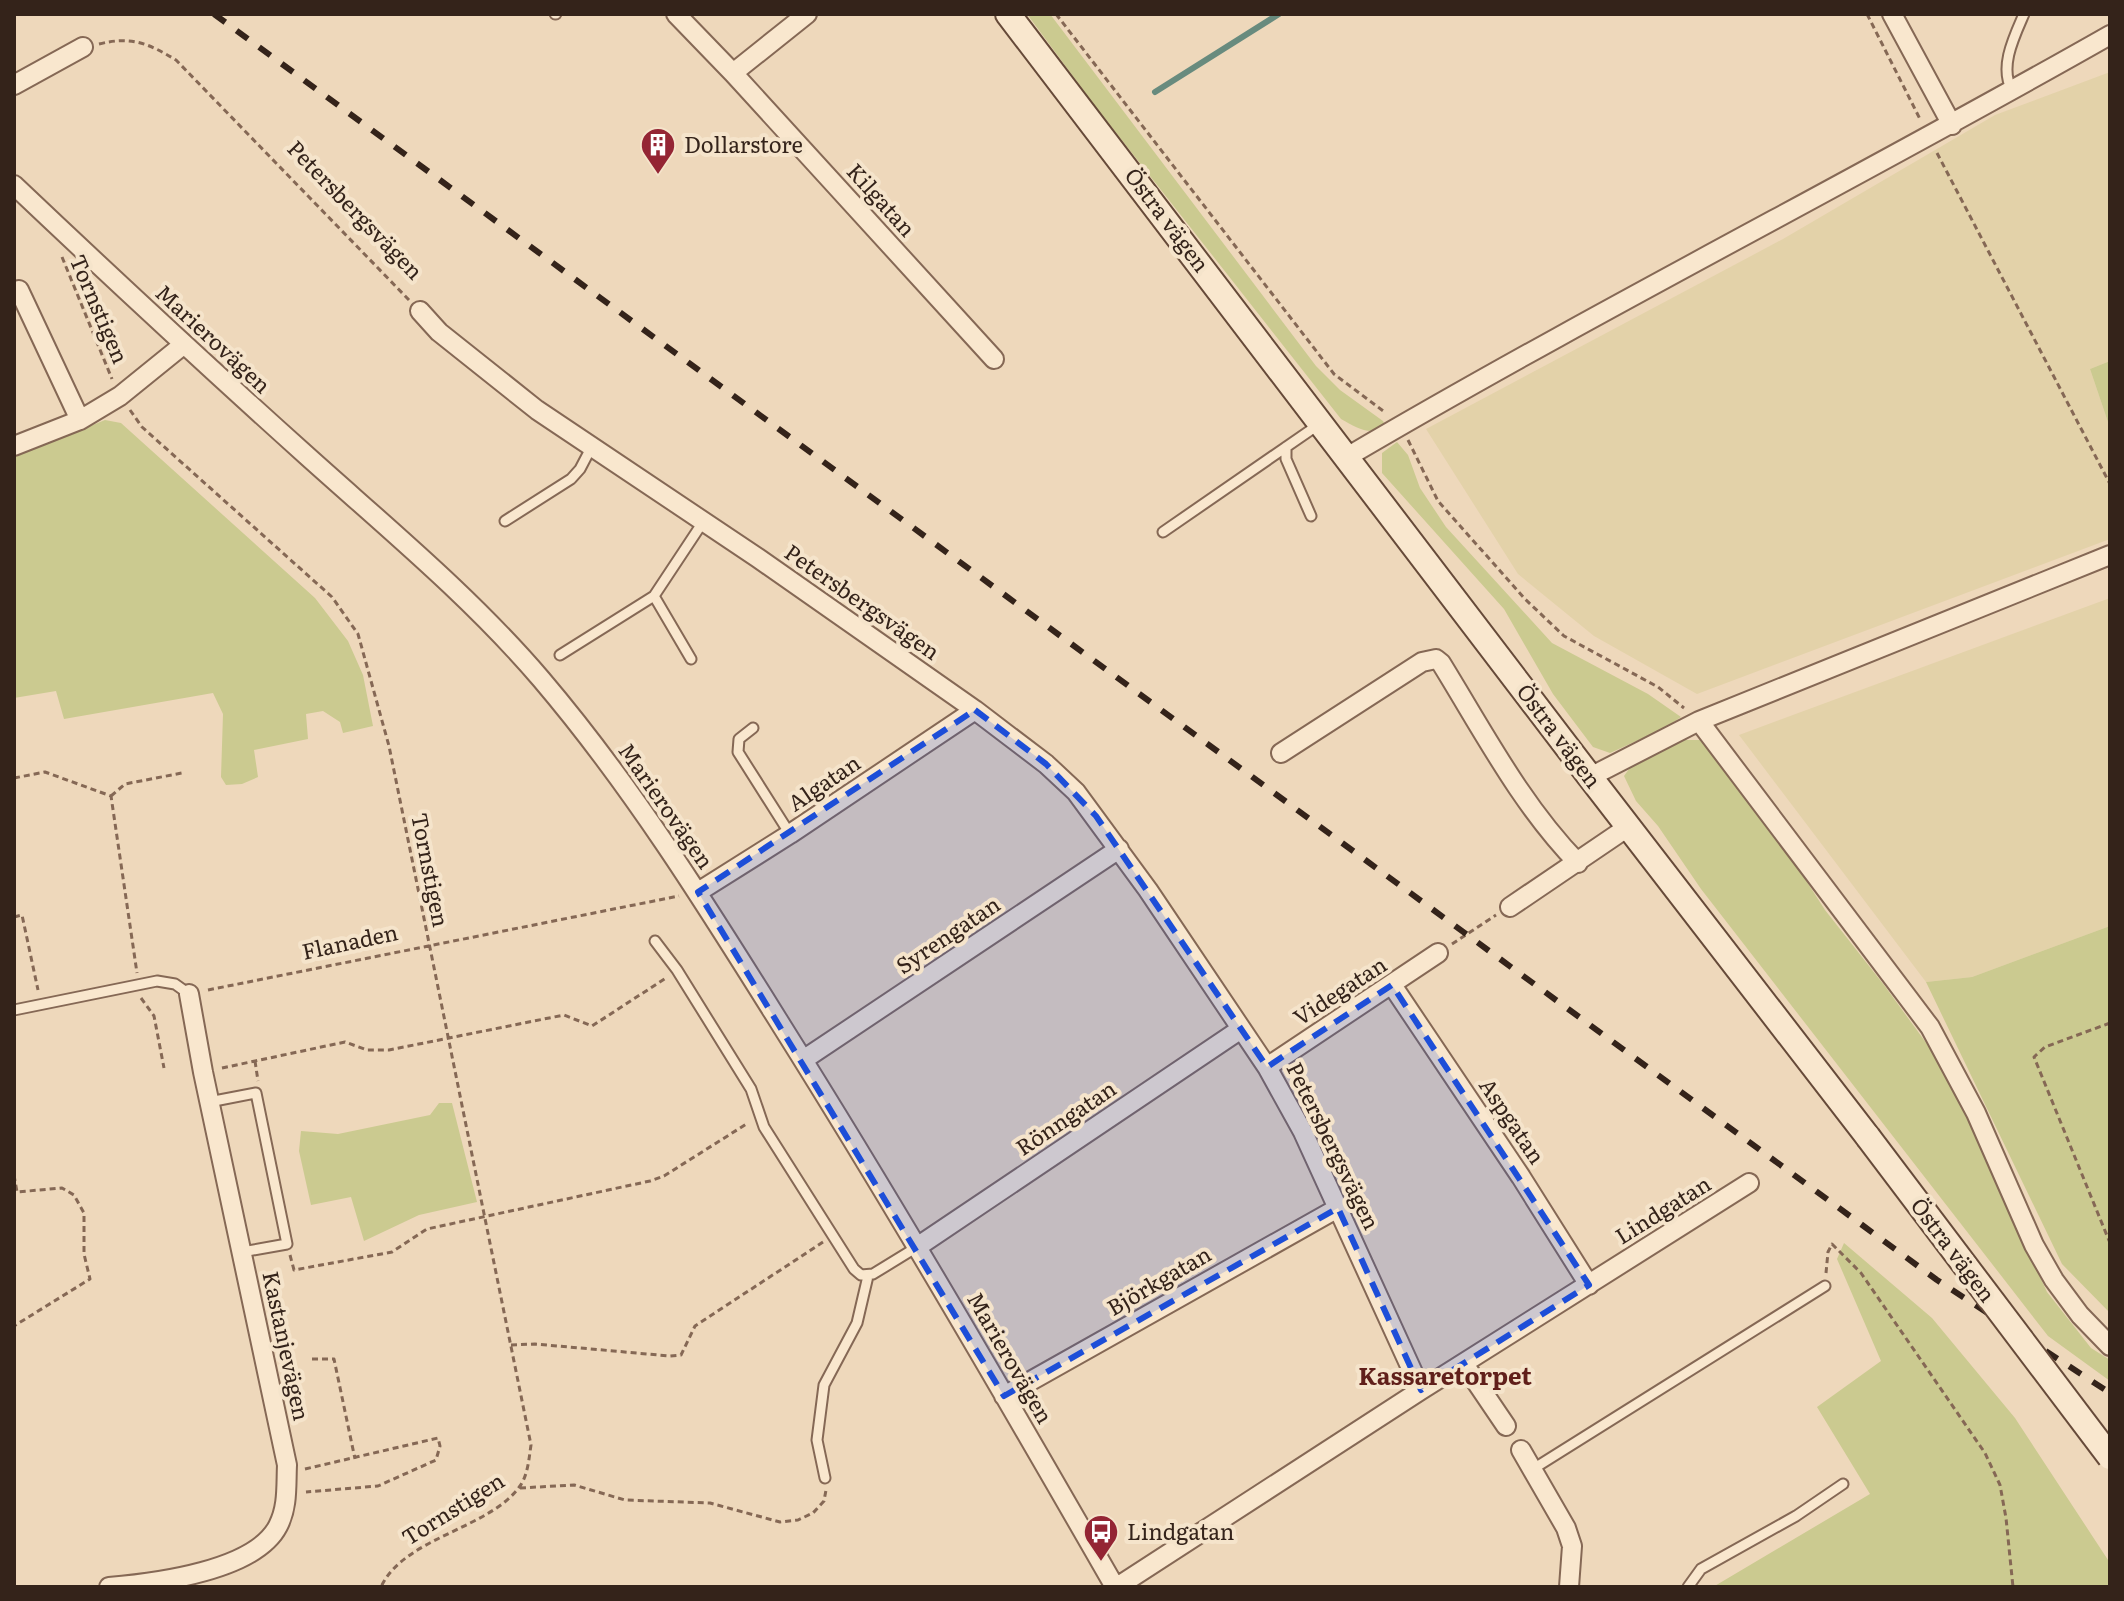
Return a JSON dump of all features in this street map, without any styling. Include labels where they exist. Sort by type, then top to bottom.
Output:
[{"type":"street","name":"Kilgatan","points":[[676,14],[994,359]]},
{"type":"street","points":[[733,73],[807,14]]},
{"type":"street","name":"Östra vägen","points":[[1008,14],[2110,1457]]},
{"type":"street","points":[[1892,14],[1952,125]]},
{"type":"street","points":[[1347,457],[2110,35]]},
{"type":"street","points":[[14,85],[83,47]]},
{"type":"street","name":"Marierovägen","points":[[14,185],[183,345],[440,575],[539,677],[587,736],[698,892],[803,1060],[917,1247],[1116,1587]]},
{"type":"street","points":[[19,290],[80,420]]},
{"type":"street","name":"Petersbergsvägen","points":[[420,311],[439,332],[486,371],[591,448],[975,710],[1046,764],[1076,792],[1119,849],[1267,1067],[1303,1132],[1421,1390]]},
{"type":"street","points":[[14,446],[80,420],[120,396],[183,345]]},
{"type":"street","points":[[1590,777],[1699,721],[2110,555]]},
{"type":"street","points":[[1281,753],[1422,662],[1436,659],[1554,838],[1578,863]]},
{"type":"street","name":"Algatan","points":[[698,892],[975,710]]},
{"type":"street","points":[[1699,721],[1930,1027],[1976,1113],[2034,1245],[2054,1280],[2080,1315],[2110,1346]]},
{"type":"street","points":[[1510,907],[1628,827]]},
{"type":"street","name":"Syrengatan","points":[[803,1060],[1119,849]]},
{"type":"street","name":"Videgatan","points":[[1267,1067],[1442,951]]},
{"type":"street","name":"Aspgatan","points":[[1392,985],[1521,1177],[1589,1285]]},
{"type":"street","name":"Kastanjevägen","points":[[109,1587],[213,1570],[244,1558],[264,1544],[277,1529],[286,1495],[286,1473],[189,994]]},
{"type":"street","name":"Rönngatan","points":[[917,1247],[1241,1029]]},
{"type":"street","name":"Lindgatan","points":[[1116,1587],[1749,1183]]},
{"type":"street","name":"Björkgatan","points":[[1004,1396],[1338,1208]]},
{"type":"street","points":[[1464,1364],[1506,1426]]},
{"type":"street","points":[[1521,1450],[1566,1528],[1572,1546],[1572,1568],[1566,1586]]},
{"type":"lane","points":[[2012,91],[2006,79],[2006,67],[2024,14]]},
{"type":"lane","points":[[1163,532],[1321,423]]},
{"type":"lane","points":[[1286,447],[1286,459],[1311,516]]},
{"type":"lane","points":[[505,521],[571,479],[591,448]]},
{"type":"lane","points":[[560,655],[654,596],[703,522]]},
{"type":"lane","points":[[654,596],[691,659]]},
{"type":"lane","points":[[753,728],[739,739],[738,752],[790,834]]},
{"type":"lane","points":[[655,941],[677,970],[751,1089],[764,1127],[833,1236],[854,1269],[868,1276]]},
{"type":"lane","points":[[14,1010],[166,981],[189,994]]},
{"type":"lane","points":[[209,1102],[256,1093],[287,1244],[242,1252]]},
{"type":"lane","points":[[825,1478],[817,1440],[824,1385],[857,1323],[868,1276],[917,1247]]},
{"type":"lane","points":[[1533,1469],[1825,1286]]},
{"type":"lane","points":[[1688,1587],[1701,1569],[1796,1516],[1843,1484]]},
{"type":"path","points":[[1056,14],[1334,374],[1400,426],[1438,501],[1525,599],[1564,636],[1658,687],[1699,721]]},
{"type":"path","points":[[1867,14],[2110,484]]},
{"type":"path","name":"Petersbergsvägen","points":[[83,47],[119,39],[151,45],[176,60],[420,311]]},
{"type":"path","name":"Tornstigen","points":[[54,248],[64,260],[80,307],[120,396],[142,427],[324,589],[358,634],[389,746],[531,1445],[525,1476],[519,1488],[488,1511],[404,1559],[391,1570],[381,1587]]},
{"type":"path","points":[[14,778],[45,772],[111,796]]},
{"type":"path","points":[[111,796],[125,784],[182,773]]},
{"type":"path","points":[[111,796],[139,984]]},
{"type":"path","name":"Flanaden","points":[[189,994],[698,892]]},
{"type":"path","points":[[14,917],[22,915],[42,1004]]},
{"type":"path","points":[[1442,951],[1483,924]]},
{"type":"path","points":[[203,1072],[345,1042],[367,1050],[389,1050],[564,1015],[592,1026],[677,970]]},
{"type":"path","points":[[120,988],[136,993],[154,1016],[164,1068]]},
{"type":"path","points":[[2110,1023],[2045,1047],[2034,1057],[2110,1243]]},
{"type":"path","points":[[287,1244],[294,1270],[392,1252],[427,1229],[664,1176],[761,1115]]},
{"type":"path","points":[[14,1175],[17,1192],[62,1188],[74,1195],[84,1213],[84,1254],[90,1279],[14,1326]]},
{"type":"path","points":[[511,1345],[535,1344],[681,1355],[695,1326],[833,1236]]},
{"type":"path","points":[[1825,1286],[1828,1252],[1832,1244],[1861,1273],[1985,1453],[2000,1485],[2013,1587]]},
{"type":"path","points":[[312,1359],[334,1359],[355,1459]]},
{"type":"path","points":[[286,1473],[438,1438],[440,1446],[436,1460],[378,1486],[286,1495]]},
{"type":"path","points":[[519,1488],[574,1485],[625,1500],[710,1503],[769,1521],[787,1522],[805,1518],[819,1508],[826,1491],[825,1478]]},
{"type":"highlighted area","points":[[975,710],[1046,764],[1096,816],[1267,1067],[1392,985],[1589,1285],[1421,1390],[1338,1208],[1004,1396],[698,892]]},
{"type":"shaded area","points":[[1027,14],[1050,14],[1316,366],[1340,390],[1383,421],[1386,427],[1369,431],[1341,419],[1095,106]]},
{"type":"shaded area","points":[[2110,72],[2110,361],[2090,369],[2110,428],[2110,539],[1697,694],[1594,636],[1518,574],[1426,429],[1783,239],[1995,115]]},
{"type":"shaded area","points":[[2110,361],[2110,428],[2090,369]]},
{"type":"shaded area","points":[[105,420],[121,423],[315,598],[348,641],[363,675],[373,726],[343,733],[340,722],[323,711],[306,714],[308,739],[254,750],[258,777],[242,784],[226,785],[221,777],[223,714],[213,693],[64,719],[56,691],[14,698],[14,457]]},
{"type":"shaded area","points":[[1397,442],[1408,455],[1420,488],[1446,527],[1552,643],[1648,694],[1681,717],[1665,728],[1610,753],[1593,747],[1553,694],[1504,609],[1382,473],[1382,453]]},
{"type":"shaded area","points":[[2110,598],[2110,926],[1972,977],[1926,982],[1739,735]]},
{"type":"shaded area","points":[[1680,740],[1701,740],[1780,840],[1825,910],[1943,1066],[2047,1292],[2091,1348],[2110,1360],[2110,1381],[2048,1336],[1636,801],[1624,776],[1639,755]]},
{"type":"shaded area","points":[[2110,926],[2110,1313],[2062,1264],[1926,982],[1972,977]]},
{"type":"shaded area","points":[[439,1103],[452,1103],[477,1202],[419,1215],[364,1241],[351,1197],[311,1205],[299,1151],[301,1131],[338,1134],[430,1115]]},
{"type":"shaded area","points":[[1844,1243],[1932,1318],[2015,1418],[2110,1563],[2110,1587],[1713,1587],[1870,1494],[1817,1407],[1881,1361],[1837,1259]]},
{"type":"waterway","points":[[1155,92],[1279,14]]},
{"type":"railway","points":[[214,14],[1937,1280],[2110,1393]]},
{"type":"place","name":"Dollarstore","points":[[658,176]]},
{"type":"place","name":"Lindgatan","points":[[1101,1563]]},
{"type":"district","name":"Kassaretorpet","points":[[1445,1377]]}]
